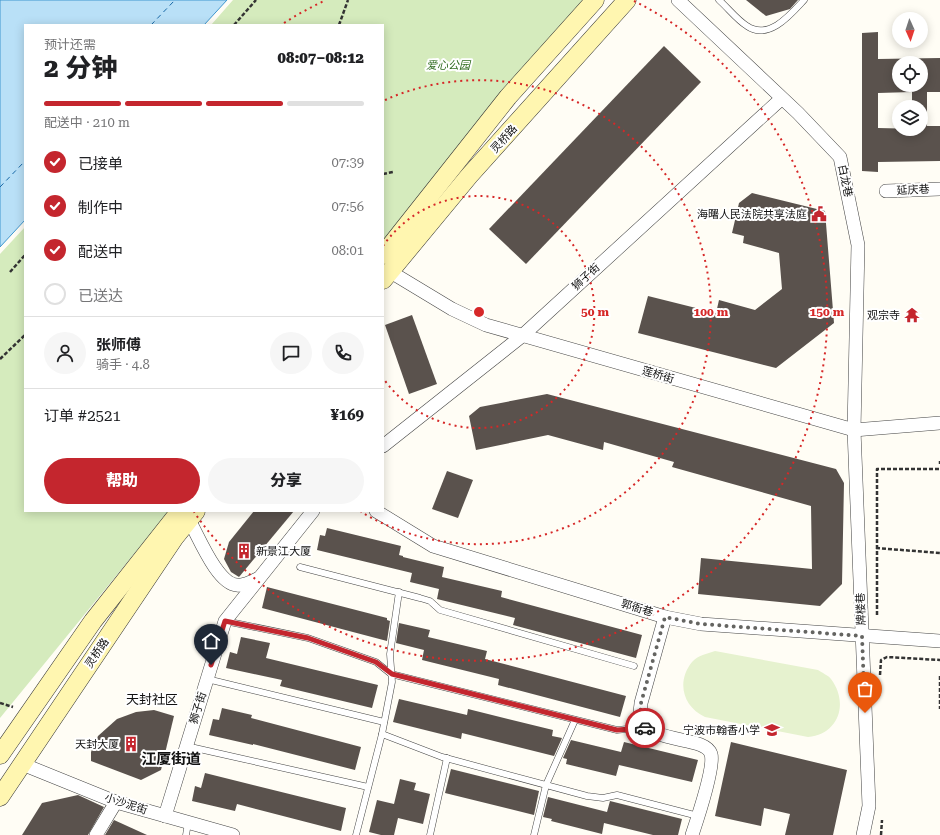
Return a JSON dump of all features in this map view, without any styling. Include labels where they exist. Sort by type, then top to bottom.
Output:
[{"type":"main road","name":"灵桥路","points":[[385,269],[508,97],[595,0]]},
{"type":"main road","name":"灵桥路","points":[[385,269],[627,0]]},
{"type":"main road","name":"灵桥路","points":[[0,755],[93,621],[189,514]]},
{"type":"main road","name":"灵桥路","points":[[0,797],[189,514]]},
{"type":"street","name":"白龙巷","points":[[678,0],[798,113],[840,157],[858,245],[854,430]]},
{"type":"street","name":"狮子街","points":[[384,445],[522,336],[781,98]]},
{"type":"street","name":"延庆巷","points":[[886,191],[940,189]]},
{"type":"street","name":"莲桥街","points":[[385,269],[452,309],[486,325],[854,430],[940,423]]},
{"type":"street","name":"牌楼巷","points":[[854,430],[869,806],[863,835]]},
{"type":"street","name":"狮子街","points":[[165,816],[225,621],[312,512]]},
{"type":"street","name":"郭衙巷","points":[[378,512],[432,546],[665,617],[701,624],[940,641]]},
{"type":"street","points":[[189,514],[217,572],[226,581],[236,586],[259,578]]},
{"type":"street","points":[[665,617],[641,703],[640,717],[647,727],[663,736],[708,748],[712,755],[711,768],[692,835]]},
{"type":"street","name":"小沙泥街","points":[[22,764],[116,802],[165,816],[187,829],[232,835]]},
{"type":"street","points":[[96,835],[116,802]]},
{"type":"lane","points":[[720,0],[748,27],[761,30],[776,28],[804,0]]},
{"type":"lane","points":[[300,568],[430,601],[440,610],[634,666]]},
{"type":"lane","points":[[356,835],[382,734],[392,682],[390,654],[399,592]]},
{"type":"lane","points":[[225,621],[308,638],[376,662],[392,674],[617,730],[647,727]]},
{"type":"lane","points":[[207,679],[384,722]]},
{"type":"lane","points":[[534,835],[546,785],[576,720]]},
{"type":"lane","points":[[382,734],[447,758],[587,796],[603,798],[617,795],[698,816]]},
{"type":"lane","points":[[186,746],[368,787]]},
{"type":"lane","points":[[430,835],[447,758]]},
{"type":"path","points":[[235,24],[256,0]]},
{"type":"path","points":[[339,24],[348,0]]},
{"type":"path","points":[[384,174],[393,172]]},
{"type":"path","points":[[10,272],[24,255]]},
{"type":"path","points":[[0,359],[24,336]]},
{"type":"path","points":[[877,637],[877,469],[940,469]]},
{"type":"path","points":[[876,548],[940,553]]},
{"type":"path","points":[[880,676],[881,660],[887,657],[940,660]]},
{"type":"path","points":[[940,676],[940,709]]},
{"type":"path","points":[[881,835],[882,816]]},
{"type":"green space","name":"爱心公园","points":[[233,0],[586,0],[384,248],[384,24],[212,24]]},
{"type":"green space","points":[[24,228],[24,512],[168,512],[0,718],[0,254]]},
{"type":"green space","points":[[715,651],[818,670],[827,675],[836,688],[839,698],[840,707],[834,724],[819,735],[808,737],[705,717],[697,713],[691,707],[684,693],[684,678],[687,670],[694,660]]},
{"type":"water","points":[[0,0],[227,0],[205,24],[24,24],[24,221],[0,247]]},
{"type":"building","points":[[746,0],[798,0],[790,9],[766,16]]},
{"type":"building","points":[[878,32],[878,59],[892,59],[892,92],[912,92],[878,93],[878,128],[892,128],[892,136],[928,136],[928,126],[940,126],[940,161],[878,162],[878,172],[862,171],[862,33]]},
{"type":"building","points":[[664,46],[701,82],[526,264],[489,229]]},
{"type":"building","points":[[928,58],[940,58],[940,92],[928,92]]},
{"type":"building","points":[[912,92],[927,92],[927,100],[912,100]]},
{"type":"building","points":[[752,193],[825,211],[834,323],[776,368],[638,333],[648,296],[716,313],[719,300],[755,310],[782,289],[779,253],[743,243],[744,236],[732,233],[739,203]]},
{"type":"building","points":[[412,315],[437,384],[409,394],[385,325]]},
{"type":"building","points":[[547,394],[836,469],[844,483],[842,584],[820,606],[698,594],[701,558],[812,569],[811,506],[672,467],[674,462],[604,442],[603,450],[548,435],[476,450],[469,416],[480,407]]},
{"type":"building","points":[[447,471],[473,480],[458,518],[432,509]]},
{"type":"building","name":"新景江大厦","points":[[253,512],[293,512],[239,577],[231,572],[224,559],[229,542]]},
{"type":"building","points":[[327,528],[401,546],[399,555],[403,557],[444,567],[442,577],[502,591],[501,597],[642,635],[636,658],[513,625],[515,618],[437,599],[439,589],[410,582],[412,573],[317,550],[320,535],[325,536]]},
{"type":"building","points":[[267,587],[387,618],[387,620],[390,621],[387,641],[262,608]]},
{"type":"building","points":[[399,623],[430,630],[428,637],[487,651],[485,659],[626,696],[620,717],[498,685],[499,679],[422,660],[424,650],[396,643]]},
{"type":"building","points":[[241,637],[270,643],[266,658],[378,685],[372,708],[280,686],[282,680],[226,668],[230,652],[237,654]]},
{"type":"building","points":[[399,699],[467,715],[468,709],[553,730],[552,736],[562,738],[554,756],[462,733],[461,739],[393,722]]},
{"type":"building","points":[[222,708],[252,715],[251,718],[361,747],[355,770],[253,744],[209,735],[213,719],[219,720]]},
{"type":"building","name":"天封大厦","points":[[154,710],[174,716],[161,770],[141,780],[91,761],[91,752],[98,736],[117,719],[136,712]]},
{"type":"building","points":[[571,740],[621,752],[624,742],[698,760],[692,782],[619,765],[616,776],[566,764],[567,759],[563,758]]},
{"type":"building","points":[[731,742],[847,770],[833,835],[785,835],[790,814],[764,808],[761,826],[715,816]]},
{"type":"building","points":[[451,769],[539,791],[534,815],[445,793]]},
{"type":"building","points":[[205,773],[346,808],[341,831],[237,804],[235,811],[192,801],[195,786],[201,788]]},
{"type":"building","points":[[400,779],[416,783],[414,790],[430,794],[423,824],[398,818],[394,835],[381,835],[369,832],[377,800],[394,804]]},
{"type":"building","points":[[78,795],[104,807],[88,835],[22,835],[42,803]]},
{"type":"building","points":[[548,797],[607,812],[610,801],[682,819],[678,835],[653,835],[604,823],[602,834],[551,821],[552,819],[543,817]]},
{"type":"building","points":[[114,820],[147,835],[105,835]]},
{"type":"ferry route","points":[[152,24],[175,0]]},
{"type":"ferry route","points":[[0,187],[24,162]]},
{"type":"way so far","points":[[645,728],[647,727],[640,717],[641,703],[665,617],[701,624],[862,636],[865,713]]},
{"type":"place","name":"海曙人民法院共享法庭","points":[[819,214]]},
{"type":"place","name":"观宗寺","points":[[912,315]]},
{"type":"place","name":"新景江大厦","points":[[244,551]]},
{"type":"place","name":"宁波市翰香小学","points":[[772,730]]},
{"type":"place","name":"天封大厦","points":[[131,744]]},
{"type":"district","name":"天封社区","points":[[152,699]]},
{"type":"district","name":"江厦街道","points":[[171,759]]},
{"type":"route","points":[[211,665],[225,621],[308,638],[376,662],[392,674],[617,730],[645,728]]}]
